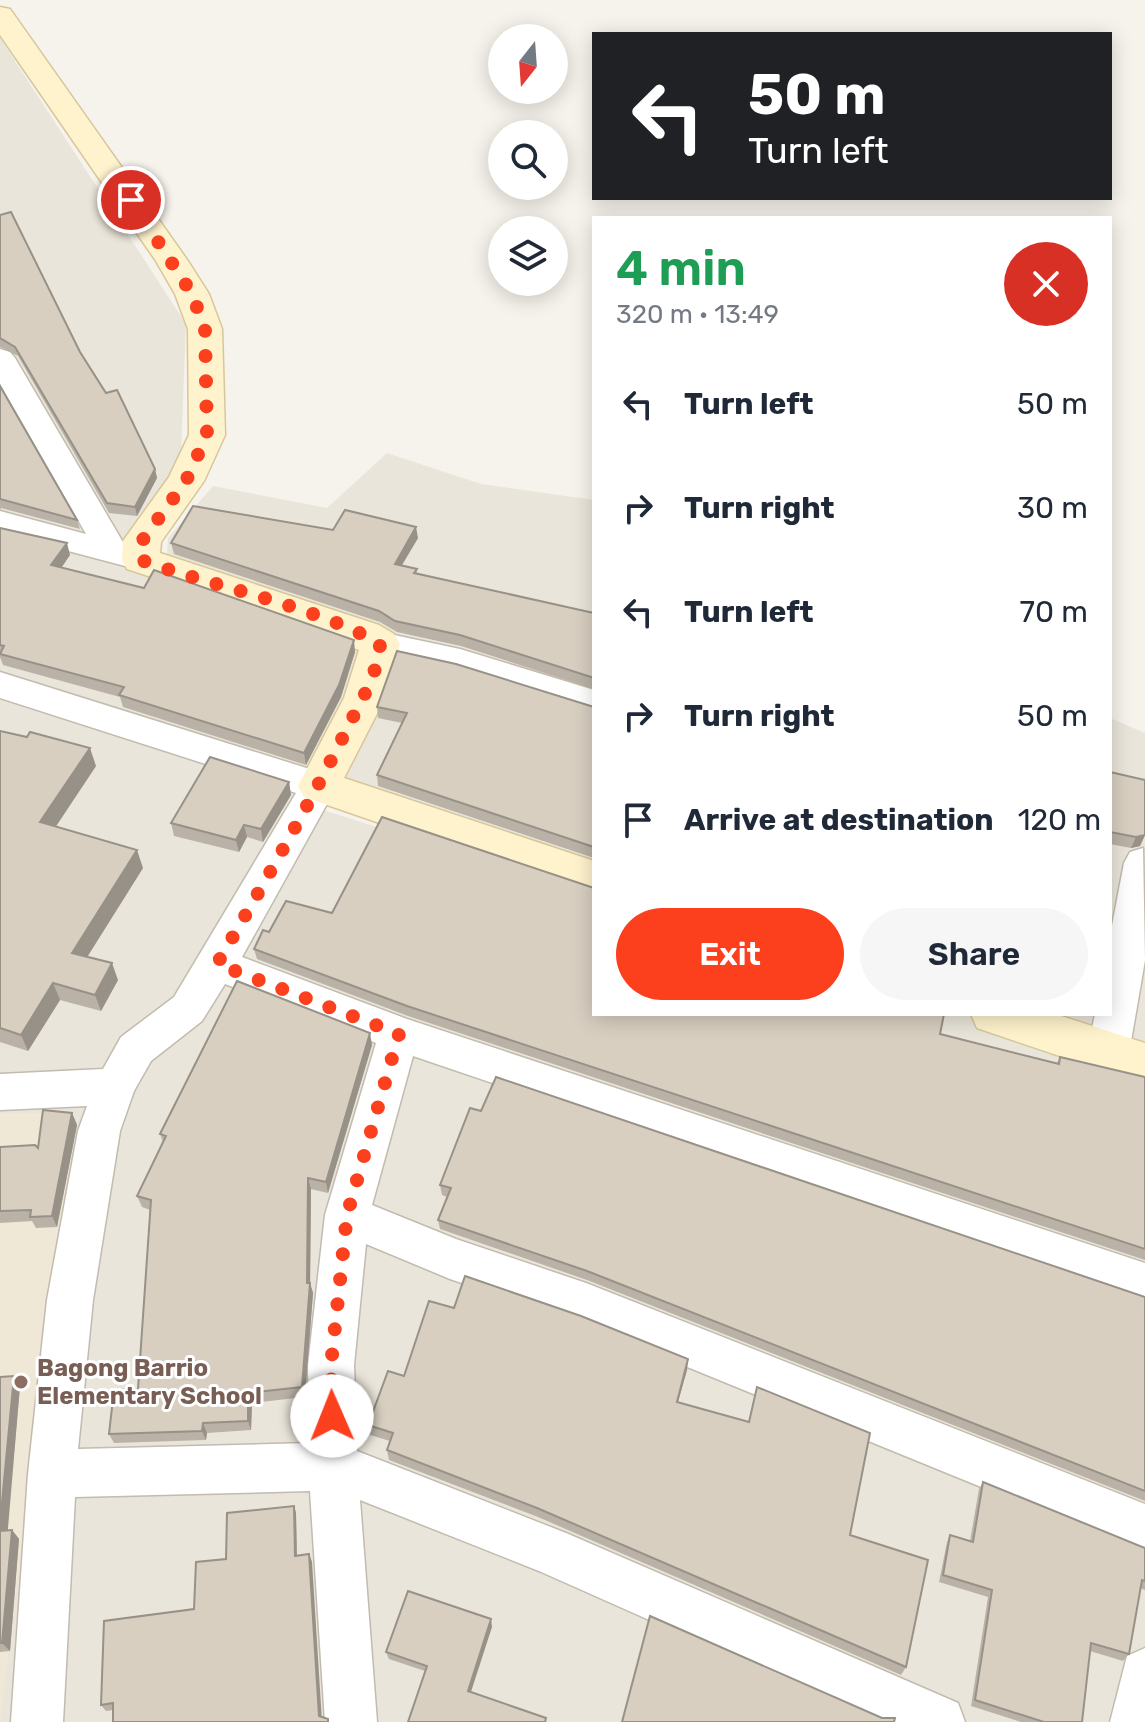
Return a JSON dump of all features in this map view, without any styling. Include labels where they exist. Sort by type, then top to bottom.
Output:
[{"type":"street","points":[[0,15],[172,261],[192,294],[205,329],[207,435],[186,481],[142,541],[127,556]]},
{"type":"street","points":[[0,358],[127,556]]},
{"type":"street","points":[[0,522],[127,556],[352,631],[380,644],[460,661],[592,702]]},
{"type":"street","points":[[37,1722],[52,1474],[72,1285],[99,1131],[115,1086],[136,1049],[188,1009],[217,964],[319,786],[370,682],[379,659],[380,644]]},
{"type":"street","points":[[0,685],[319,786],[592,878]]},
{"type":"street","points":[[1000,1016],[1127,1058],[1133,860]]},
{"type":"street","points":[[217,964],[399,1034],[1145,1284]]},
{"type":"street","points":[[351,1722],[333,1466],[331,1365],[347,1215],[399,1034]]},
{"type":"street","points":[[0,1092],[115,1086]]},
{"type":"street","points":[[347,1215],[450,1258],[586,1304],[1145,1529]]},
{"type":"street","points":[[52,1474],[333,1466],[549,1550],[939,1722]]},
{"type":"street","points":[[1136,1722],[1145,1674]]},
{"type":"shaded area","points":[[0,38],[186,324],[181,453],[174,476],[129,541],[367,652],[301,803],[592,895],[592,1016],[975,1016],[1145,1070],[1145,1722],[0,1722]]},
{"type":"shaded area","points":[[387,453],[481,484],[592,500],[592,867],[337,786],[396,645],[201,574],[167,555],[168,538],[213,486],[327,508]]},
{"type":"shaded area","points":[[1112,719],[1145,733],[1145,1045],[1054,1016],[1112,1016]]},
{"type":"shaded area","name":"Bagong Barrio Elementary School","points":[[0,1113],[74,1113],[0,1722]]},
{"type":"building","points":[[11,212],[80,352],[106,393],[117,390],[155,469],[135,507],[107,503],[15,347],[0,338],[0,215]]},
{"type":"building","points":[[0,386],[77,520],[0,499]]},
{"type":"building","points":[[193,506],[333,530],[345,510],[416,527],[395,564],[417,569],[414,573],[592,613],[592,677],[460,635],[395,621],[379,611],[171,543]]},
{"type":"building","points":[[0,528],[67,543],[51,565],[144,588],[154,570],[354,640],[339,685],[304,753],[119,695],[124,687],[0,654],[4,646],[0,645]]},
{"type":"building","points":[[397,651],[456,664],[592,706],[592,846],[377,775],[407,713],[377,707]]},
{"type":"building","points":[[0,731],[27,737],[30,732],[90,748],[40,822],[137,850],[72,953],[112,963],[95,995],[53,983],[21,1035],[0,1028]]},
{"type":"building","points":[[210,757],[289,782],[261,829],[244,825],[236,840],[171,823]]},
{"type":"building","points":[[1112,772],[1145,780],[1145,835],[1136,837],[1112,832]]},
{"type":"building","points":[[382,817],[592,887],[592,1016],[944,1016],[940,1034],[1059,1064],[1060,1057],[1145,1077],[1145,1249],[407,1006],[254,949],[263,930],[269,932],[286,901],[332,913]]},
{"type":"building","points":[[237,981],[370,1033],[326,1182],[308,1178],[307,1283],[310,1283],[302,1387],[248,1393],[248,1421],[203,1423],[202,1431],[109,1434],[114,1390],[138,1389],[151,1200],[137,1196],[166,1136],[160,1134]]},
{"type":"building","points":[[496,1077],[1145,1297],[1145,1491],[587,1271],[438,1220],[451,1188],[440,1185],[470,1108],[481,1111]]},
{"type":"building","points":[[43,1110],[72,1113],[52,1216],[30,1217],[31,1210],[0,1211],[0,1147],[35,1145],[38,1148]]},
{"type":"building","points":[[465,1276],[581,1316],[688,1359],[677,1402],[749,1422],[757,1387],[870,1433],[850,1535],[928,1560],[906,1667],[537,1508],[387,1450],[393,1433],[368,1425],[388,1371],[404,1376],[429,1301],[454,1308]]},
{"type":"building","points":[[14,1376],[0,1523],[0,1377]]},
{"type":"building","points":[[983,1482],[1145,1548],[1145,1581],[1142,1580],[1129,1654],[1091,1643],[1082,1722],[1044,1722],[975,1700],[992,1590],[943,1575],[950,1535],[973,1542]]},
{"type":"building","points":[[294,1506],[295,1556],[309,1554],[319,1716],[328,1719],[328,1722],[113,1722],[113,1703],[101,1705],[104,1621],[194,1609],[196,1562],[226,1559],[227,1513]]},
{"type":"building","points":[[12,1530],[2,1643],[0,1643],[0,1531]]},
{"type":"building","points":[[408,1591],[491,1619],[468,1691],[546,1718],[545,1722],[408,1722],[427,1666],[386,1652]]},
{"type":"building","points":[[650,1616],[882,1718],[895,1718],[894,1722],[622,1722]]},
{"type":"place","name":"Bagong Barrio Elementary School","points":[[21,1382]]},
{"type":"route","points":[[131,200],[192,294],[205,329],[207,435],[186,481],[142,541],[141,560],[289,608],[365,635],[380,644],[379,659],[370,682],[319,786],[217,964],[399,1034],[347,1215],[331,1365],[332,1416]]}]
